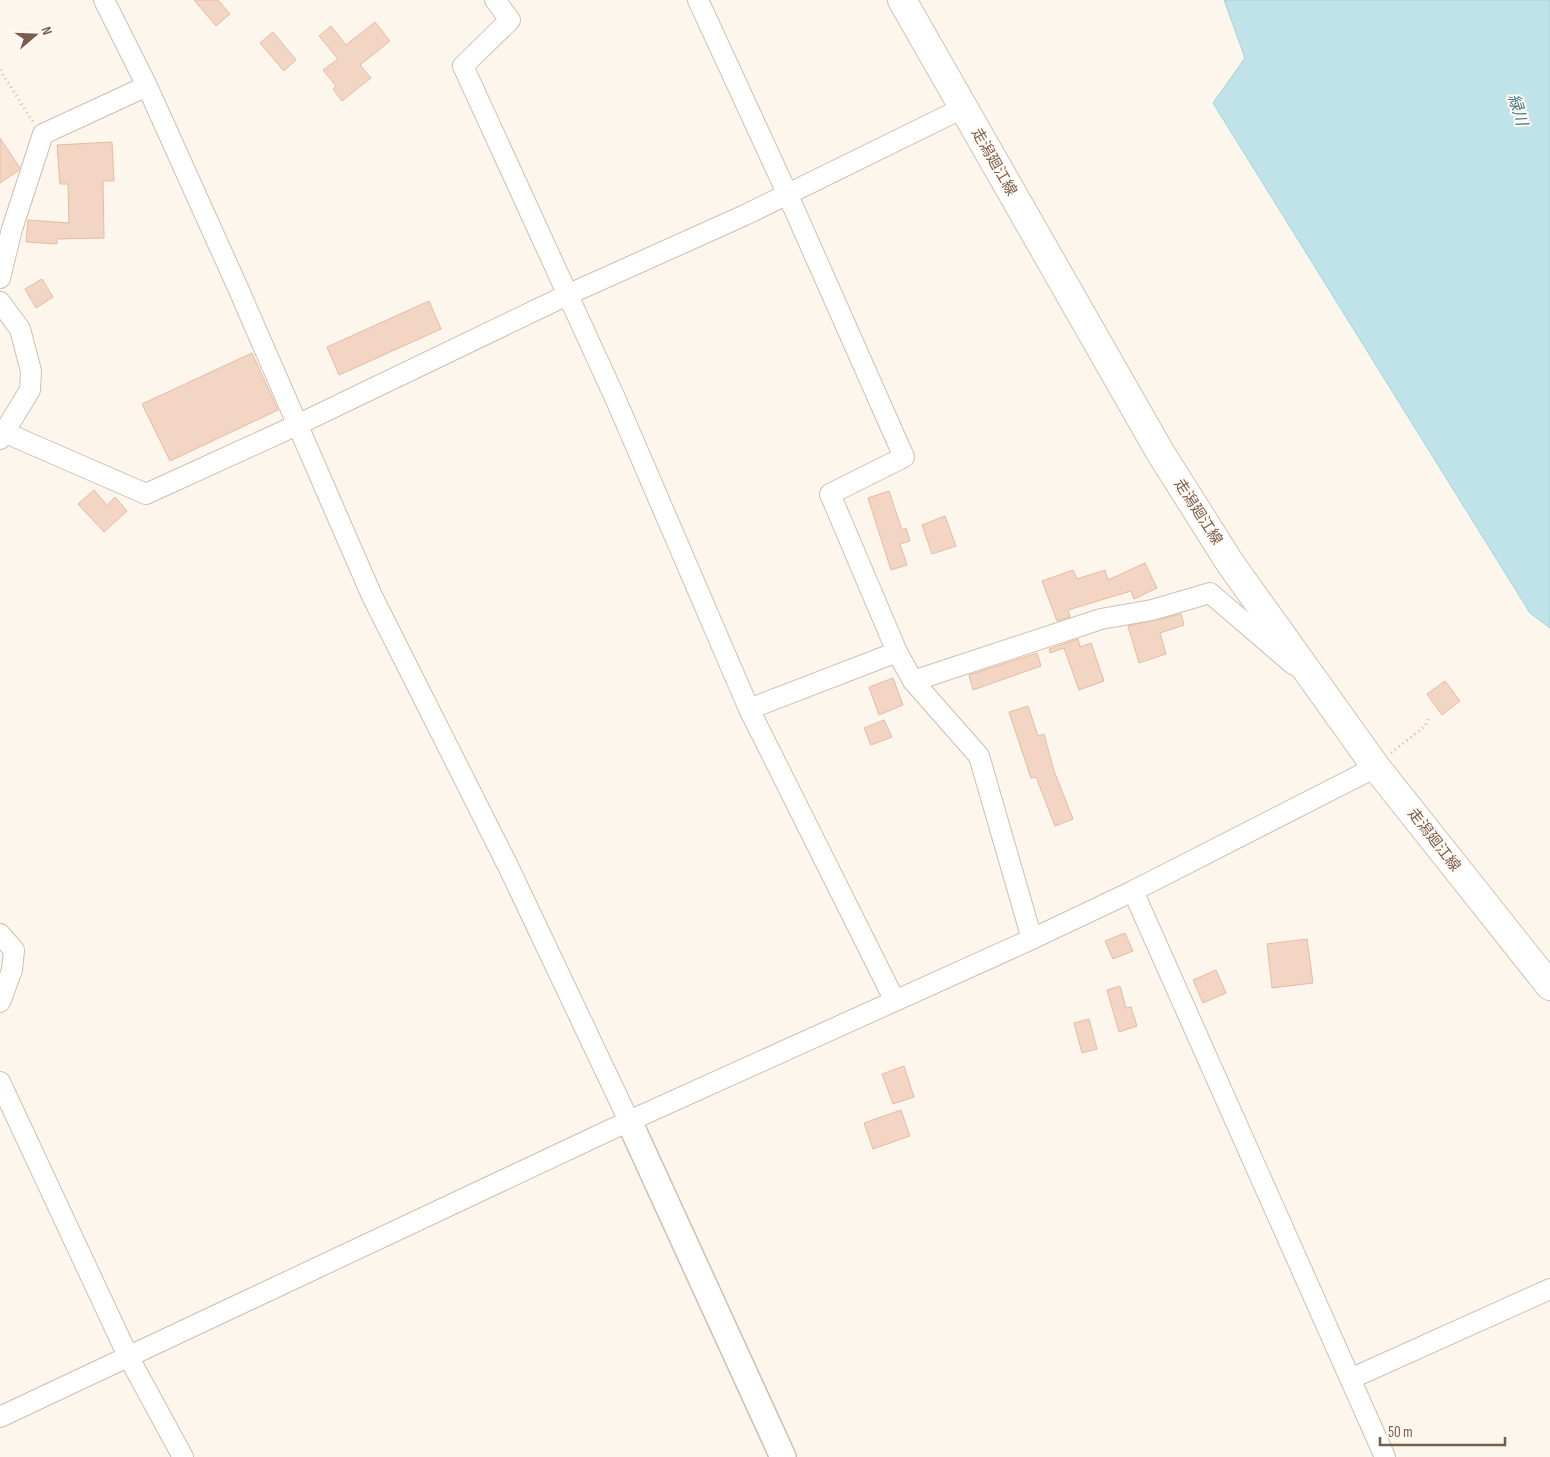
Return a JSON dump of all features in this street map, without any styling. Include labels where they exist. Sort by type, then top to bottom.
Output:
[{"type":"main road","name":"走潟廻江線","points":[[902,0],[1160,452],[1230,562],[1376,767],[1550,986]]},
{"type":"street","points":[[104,0],[147,86],[238,288],[372,596],[508,866],[629,1121],[783,1457]]},
{"type":"street","points":[[495,0],[510,20],[463,66],[619,409],[749,709],[895,1001]]},
{"type":"street","points":[[698,0],[787,193],[904,457],[830,494],[898,652],[913,681],[979,756],[1032,939]]},
{"type":"street","points":[[0,278],[12,229],[43,134],[147,86]]},
{"type":"street","points":[[0,302],[20,329],[31,371],[30,390],[3,436],[146,494],[297,425],[963,108]]},
{"type":"street","points":[[913,681],[1101,619],[1152,610],[1210,593],[1314,682]]},
{"type":"street","points":[[749,709],[898,652]]},
{"type":"street","points":[[0,1417],[629,1121],[1134,891],[1376,767]]},
{"type":"street","points":[[1134,891],[1384,1457]]},
{"type":"street","points":[[0,934],[14,950],[12,970],[0,1002]]},
{"type":"street","points":[[0,1082],[128,1356],[183,1457]]},
{"type":"street","points":[[1350,1379],[1550,1289]]},
{"type":"path","points":[[0,70],[25,112],[43,134]]},
{"type":"path","points":[[1376,767],[1425,726],[1429,718]]},
{"type":"water","name":"緑川","points":[[1224,0],[1550,0],[1550,628],[1530,613],[1213,103],[1245,58]]},
{"type":"building","points":[[194,0],[218,0],[230,14],[216,26]]},
{"type":"building","points":[[375,22],[390,41],[360,65],[371,78],[342,101],[333,89],[336,86],[323,70],[338,59],[319,36],[331,26],[346,45]]},
{"type":"building","points":[[273,32],[296,60],[284,71],[260,43]]},
{"type":"building","points":[[0,138],[20,168],[0,183]]},
{"type":"building","points":[[112,142],[114,181],[103,181],[104,238],[57,239],[57,244],[26,242],[28,220],[69,223],[68,184],[60,184],[57,145]]},
{"type":"building","points":[[42,279],[53,297],[36,308],[25,289]]},
{"type":"building","points":[[429,301],[441,329],[339,375],[327,347]]},
{"type":"building","points":[[252,353],[278,410],[170,461],[142,404]]},
{"type":"building","points":[[94,490],[107,505],[115,497],[127,511],[104,532],[78,504]]},
{"type":"building","points":[[889,491],[902,530],[906,528],[910,541],[900,544],[907,565],[891,570],[868,498]]},
{"type":"building","points":[[945,516],[956,546],[932,554],[922,525]]},
{"type":"building","points":[[1145,563],[1157,588],[1134,599],[1131,591],[1068,610],[1070,617],[1057,621],[1042,581],[1073,570],[1077,579],[1105,570],[1108,580]]},
{"type":"building","points":[[1181,614],[1184,625],[1160,633],[1166,654],[1139,663],[1128,626]]},
{"type":"building","points":[[1078,639],[1080,647],[1091,643],[1104,681],[1079,690],[1064,648],[1050,653],[1049,649]]},
{"type":"building","points":[[1037,653],[1041,666],[973,690],[969,675]]},
{"type":"building","points":[[893,678],[903,705],[879,715],[869,687]]},
{"type":"building","points":[[1445,681],[1460,701],[1442,715],[1427,694]]},
{"type":"building","points":[[1028,706],[1038,736],[1044,734],[1054,771],[1073,819],[1055,826],[1036,777],[1031,778],[1009,712]]},
{"type":"building","points":[[884,720],[892,737],[871,745],[864,728]]},
{"type":"building","points":[[1125,933],[1133,951],[1113,959],[1105,941]]},
{"type":"building","points":[[1307,939],[1313,983],[1272,988],[1267,944]]},
{"type":"building","points":[[1216,970],[1226,993],[1203,1003],[1193,980]]},
{"type":"building","points":[[1120,986],[1126,1008],[1131,1007],[1137,1026],[1119,1032],[1107,990]]},
{"type":"building","points":[[1089,1019],[1097,1049],[1082,1053],[1074,1023]]},
{"type":"building","points":[[904,1066],[914,1097],[893,1104],[882,1074]]},
{"type":"building","points":[[901,1110],[910,1136],[873,1149],[864,1123]]}]
